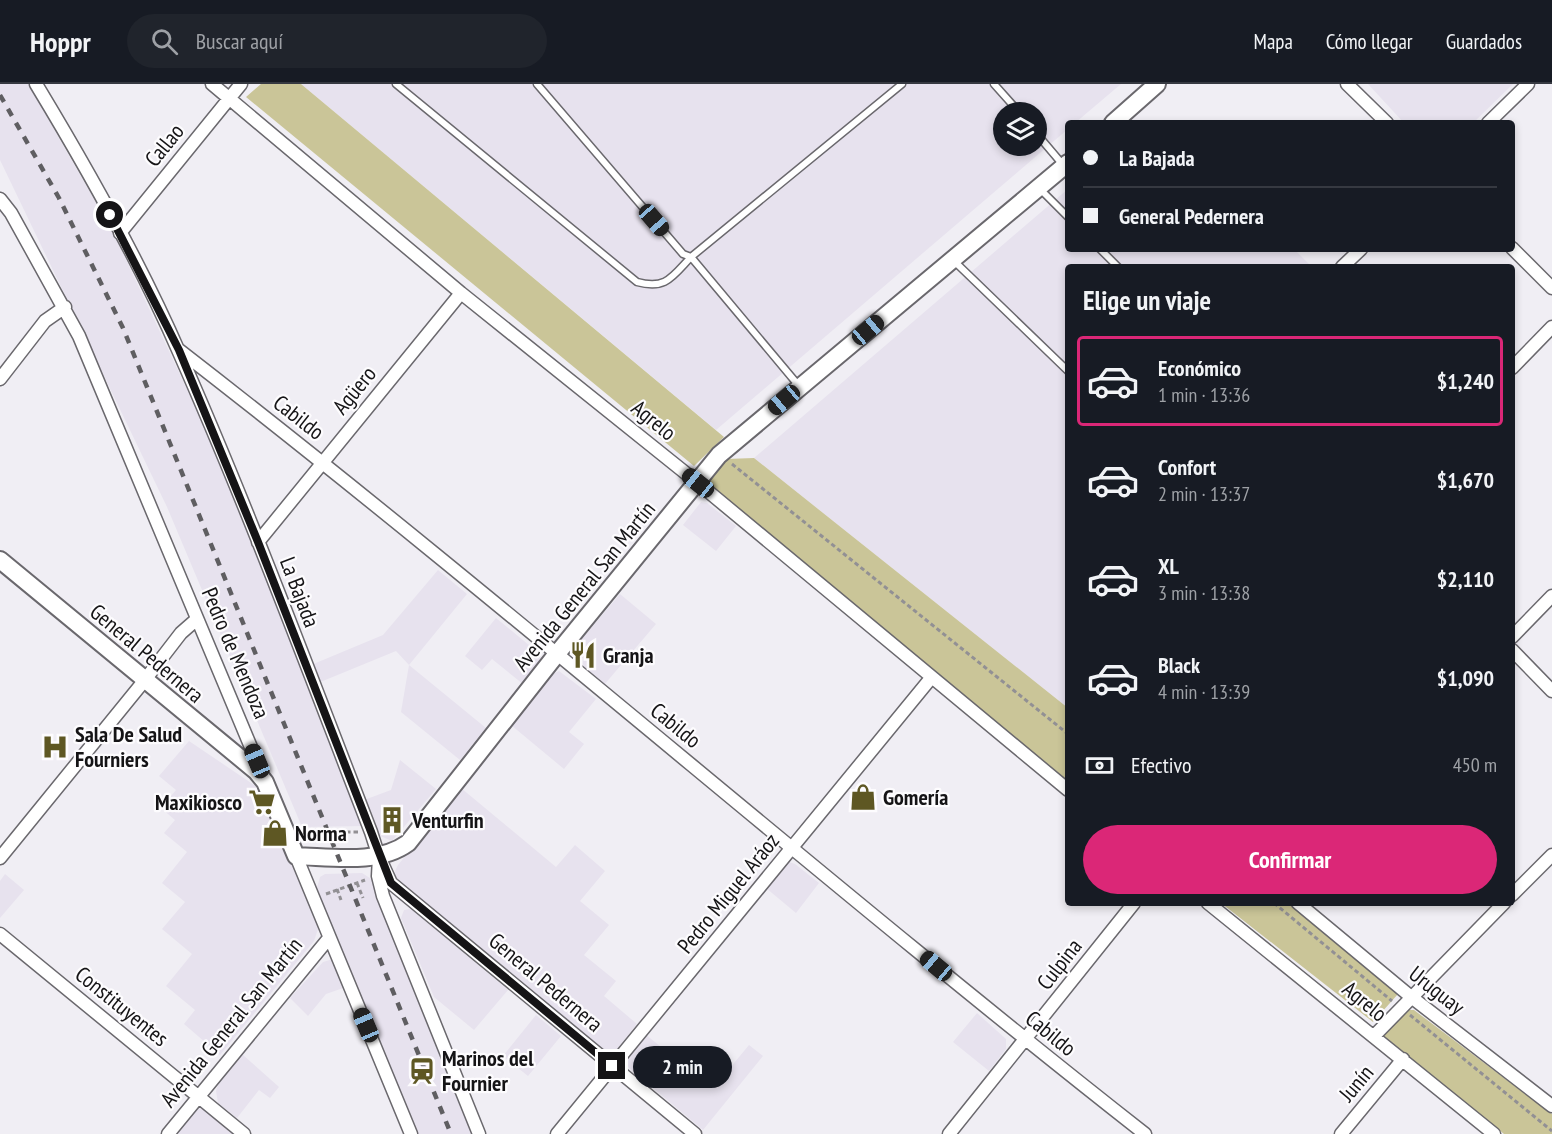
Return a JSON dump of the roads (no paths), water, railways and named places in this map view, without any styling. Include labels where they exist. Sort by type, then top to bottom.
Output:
[{"type":"street","name":"La Bajada","points":[[36,84],[120,233],[179,350],[258,542],[371,832],[380,857],[378,876],[383,896],[479,1134]]},
{"type":"street","name":"Agrelo","points":[[212,84],[461,293],[698,483],[1065,788]]},
{"type":"street","name":"Callao","points":[[120,233],[241,84]]},
{"type":"street","points":[[1116,120],[1157,84]]},
{"type":"street","points":[[1347,84],[1384,120]]},
{"type":"street","points":[[1491,120],[1528,84]]},
{"type":"street","name":"Avenida General San Martín","points":[[296,856],[380,857],[408,843],[556,655],[719,455],[1065,165]]},
{"type":"street","name":"Pedro de Mendoza","points":[[0,200],[11,213],[65,307],[411,1134]]},
{"type":"street","points":[[1515,251],[1552,288]]},
{"type":"street","points":[[1345,264],[1357,252]]},
{"type":"street","name":"Agüero","points":[[258,542],[461,293]]},
{"type":"street","points":[[0,380],[45,321],[65,307]]},
{"type":"street","points":[[1515,365],[1552,327]]},
{"type":"street","name":"Cabildo","points":[[179,350],[322,461],[1026,1040],[1145,1134]]},
{"type":"street","name":"General Pedernera","points":[[0,560],[265,782]]},
{"type":"street","points":[[1515,634],[1552,596]]},
{"type":"street","points":[[0,858],[144,681],[180,633],[197,619]]},
{"type":"street","points":[[1515,653],[1552,691]]},
{"type":"street","name":"Pedro Miguel Aráoz","points":[[557,1134],[931,678]]},
{"type":"street","points":[[1515,892],[1552,855]]},
{"type":"street","name":"General Pedernera","points":[[380,857],[391,883],[695,1134]]},
{"type":"street","name":"Culpina","points":[[949,1134],[1132,906]]},
{"type":"street","name":"Agrelo","points":[[1212,906],[1494,1134]]},
{"type":"street","name":"Uruguay","points":[[1302,906],[1410,996],[1552,1106]]},
{"type":"street","name":"Junín","points":[[1374,1036],[1410,996],[1501,906]]},
{"type":"street","name":"Constituyentes","points":[[0,933],[244,1134]]},
{"type":"street","name":"Avenida General San Martín","points":[[168,1134],[329,938]]},
{"type":"street","name":"Junín","points":[[1341,1134],[1403,1059]]},
{"type":"lane","points":[[396,84],[637,282],[649,285],[666,284],[691,257],[902,84]]},
{"type":"lane","points":[[537,84],[683,254],[691,257],[800,387]]},
{"type":"lane","points":[[994,84],[1010,102]]},
{"type":"lane","points":[[1047,144],[1065,163]]},
{"type":"lane","points":[[1038,188],[1065,215]]},
{"type":"lane","points":[[1103,252],[1115,264]]},
{"type":"lane","points":[[953,259],[1065,368]]},
{"type":"railway","points":[[0,95],[59,198],[123,328],[451,1134]]},
{"type":"place","name":"Granja","points":[[583,655]]},
{"type":"place","name":"Sala De Salud Fourniers","points":[[55,747]]},
{"type":"place","name":"Gomería","points":[[863,797]]},
{"type":"place","name":"Maxikiosco","points":[[262,802]]},
{"type":"place","name":"Venturfin","points":[[392,820]]},
{"type":"place","name":"Norma","points":[[275,833]]},
{"type":"place","name":"Marinos del Fournier","points":[[422,1071]]}]
